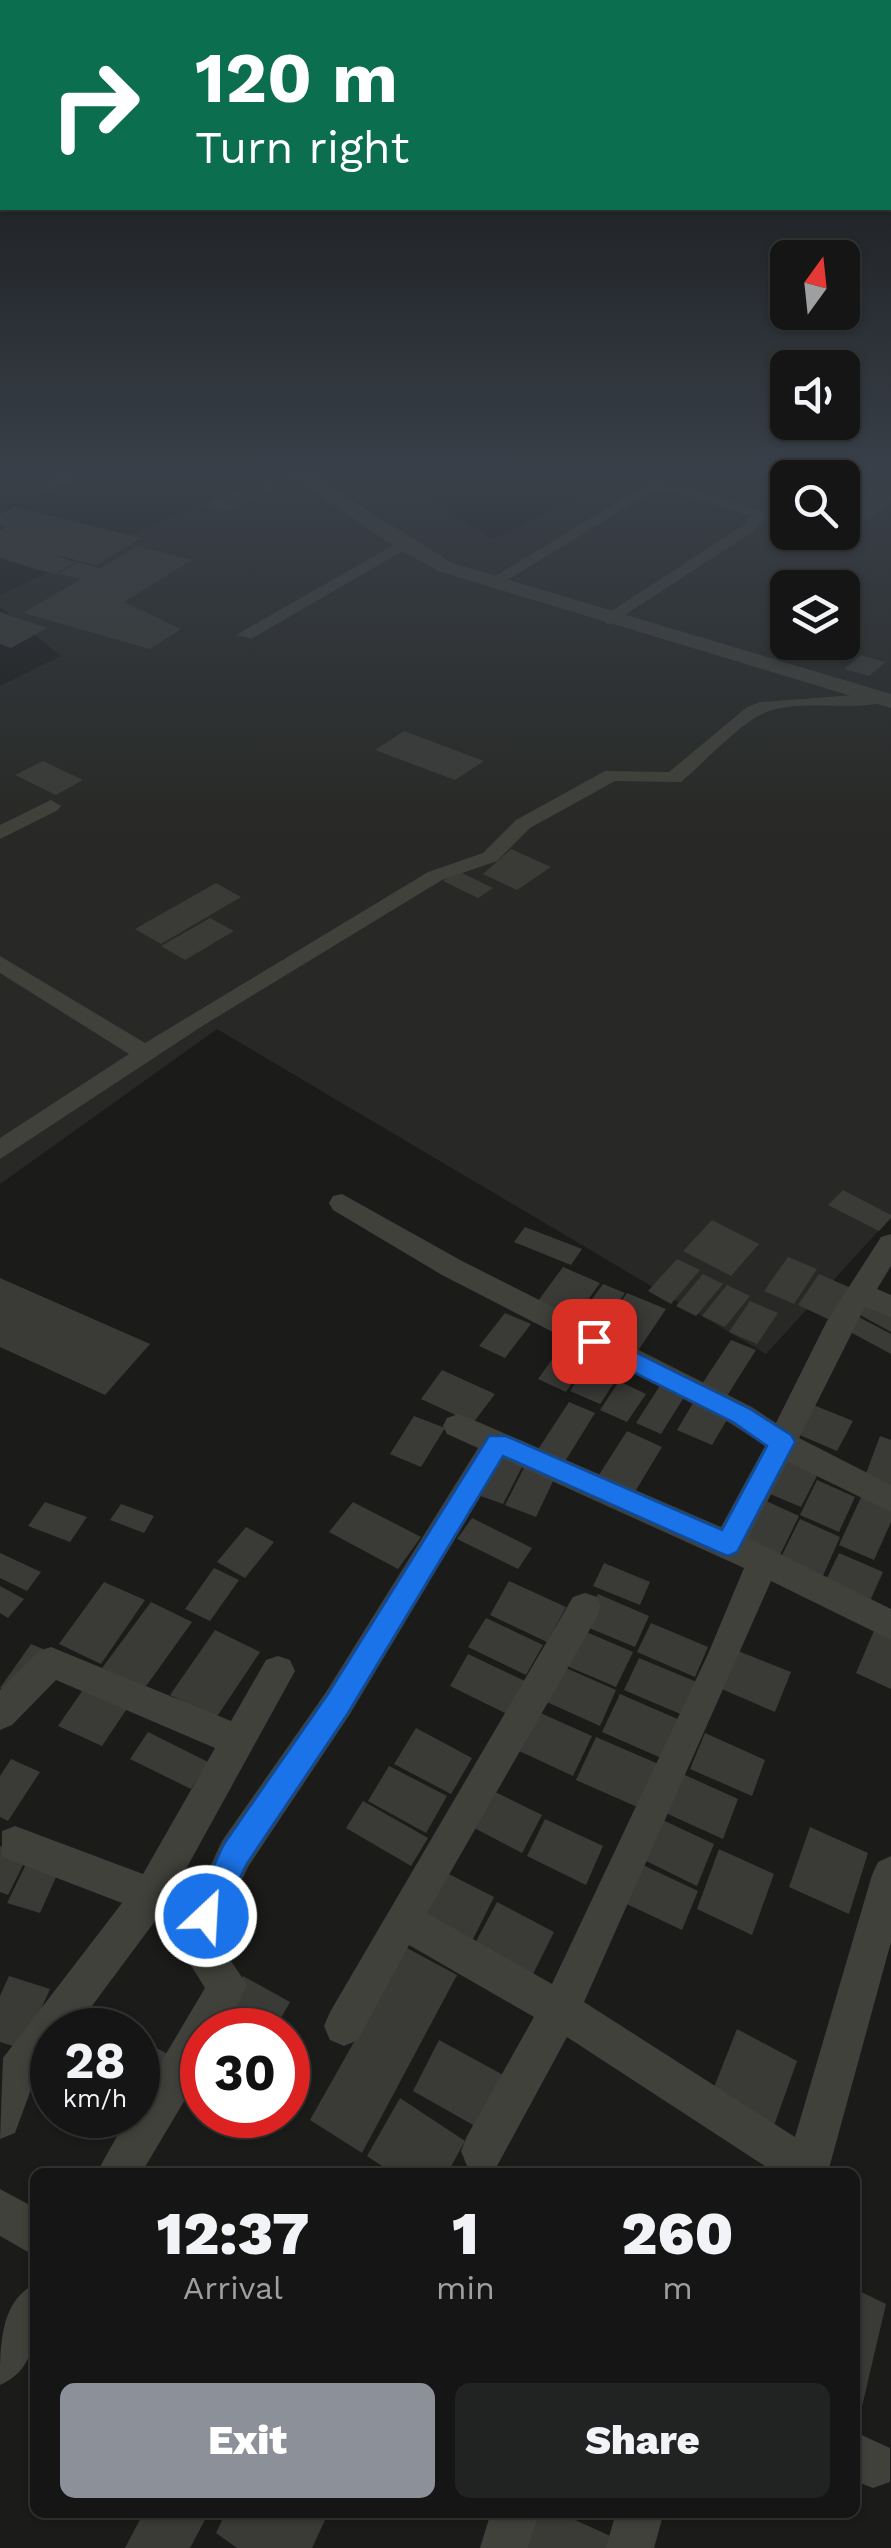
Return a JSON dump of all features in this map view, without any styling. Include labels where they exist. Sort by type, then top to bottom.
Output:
[{"type":"street","points":[[245,635],[321,593]]},
{"type":"street","points":[[525,593],[886,699]]},
{"type":"street","points":[[611,619],[651,593]]},
{"type":"street","points":[[0,1150],[145,1053],[434,876],[490,857],[523,824],[612,775],[674,778],[753,711],[767,704],[854,705],[886,699]]},
{"type":"street","points":[[0,832],[51,806]]},
{"type":"street","points":[[0,963],[145,1053]]},
{"type":"street","points":[[342,1203],[452,1268],[741,1416],[807,1459],[891,1498]]},
{"type":"street","points":[[728,1544],[836,1329],[891,1244]]},
{"type":"street","points":[[861,1293],[891,1307]]},
{"type":"street","points":[[458,1426],[728,1544],[891,1626]]},
{"type":"street","points":[[216,2008],[228,1984],[206,1959],[206,1916],[235,1854],[338,1703],[498,1443]]},
{"type":"street","points":[[482,2150],[560,2010],[724,1656],[762,1564]]},
{"type":"street","points":[[344,2026],[585,1607]]},
{"type":"street","points":[[0,1714],[51,1662],[238,1741]]},
{"type":"street","points":[[0,2118],[9,2068],[151,1896],[278,1671]]},
{"type":"street","points":[[15,1844],[151,1896]]},
{"type":"street","points":[[808,2168],[891,1876]]},
{"type":"street","points":[[402,1920],[560,2010],[802,2168]]},
{"type":"street","points":[[120,2168],[180,2071]]},
{"type":"street","points":[[0,2210],[30,2231]]},
{"type":"street","points":[[0,2362],[30,2314]]},
{"type":"street","points":[[504,2548],[513,2518]]},
{"type":"street","points":[[630,2548],[638,2518]]},
{"type":"shaded area","points":[[770,593],[770,660],[860,660],[860,593],[891,593],[891,1217],[766,1354],[217,1029],[0,1184],[0,686],[61,656],[0,607],[0,595]]},
{"type":"building","points":[[57,593],[139,593],[124,602],[181,629],[150,649],[23,613]]},
{"type":"building","points":[[0,612],[47,628],[11,648],[0,644]]},
{"type":"building","points":[[860,656],[886,662],[869,676],[844,669],[860,660]]},
{"type":"building","points":[[404,731],[484,761],[455,780],[375,750]]},
{"type":"building","points":[[43,761],[83,780],[56,795],[15,775]]},
{"type":"building","points":[[511,849],[551,867],[517,890],[483,874]]},
{"type":"building","points":[[458,871],[493,888],[478,898],[443,881]]},
{"type":"building","points":[[216,883],[241,897],[161,944],[135,929]]},
{"type":"building","points":[[210,918],[234,931],[185,960],[161,946]]},
{"type":"building","points":[[843,1190],[891,1218],[879,1231],[828,1205]]},
{"type":"building","points":[[712,1220],[759,1244],[731,1276],[683,1251]]},
{"type":"building","points":[[525,1227],[582,1249],[571,1265],[514,1242]]},
{"type":"building","points":[[788,1257],[817,1269],[794,1304],[764,1291]]},
{"type":"building","points":[[677,1259],[700,1270],[671,1304],[648,1291]]},
{"type":"building","points":[[563,1267],[600,1283],[573,1321],[535,1305]]},
{"type":"building","points":[[703,1274],[723,1284],[696,1316],[676,1306]]},
{"type":"building","points":[[819,1274],[851,1288],[830,1320],[798,1305]]},
{"type":"building","points":[[0,1278],[150,1344],[105,1395],[0,1347]]},
{"type":"building","points":[[603,1284],[625,1293],[596,1334],[574,1324]]},
{"type":"building","points":[[727,1285],[750,1296],[725,1327],[702,1316]]},
{"type":"building","points":[[627,1293],[666,1309],[635,1355],[596,1337]]},
{"type":"building","points":[[864,1298],[891,1313],[891,1332],[853,1311]]},
{"type":"building","points":[[750,1301],[778,1313],[757,1344],[729,1332]]},
{"type":"building","points":[[505,1313],[531,1324],[505,1358],[479,1346]]},
{"type":"building","points":[[853,1314],[891,1334],[891,1354],[841,1327]]},
{"type":"building","points":[[567,1338],[594,1350],[566,1392],[538,1379]]},
{"type":"building","points":[[731,1340],[756,1350],[727,1396],[702,1384]]},
{"type":"building","points":[[594,1355],[624,1368],[600,1404],[570,1391]]},
{"type":"building","points":[[442,1370],[495,1394],[473,1423],[421,1399]]},
{"type":"building","points":[[619,1381],[646,1394],[627,1422],[600,1410]]},
{"type":"building","points":[[661,1384],[686,1394],[661,1434],[636,1423]]},
{"type":"building","points":[[569,1402],[595,1413],[564,1463],[537,1451]]},
{"type":"building","points":[[693,1403],[728,1418],[712,1445],[677,1430]]},
{"type":"building","points":[[811,1404],[853,1421],[837,1451],[795,1433]]},
{"type":"building","points":[[414,1416],[445,1428],[421,1467],[390,1454]]},
{"type":"building","points":[[627,1431],[662,1447],[633,1495],[597,1478]]},
{"type":"building","points":[[880,1436],[891,1440],[891,1489],[864,1479]]},
{"type":"building","points":[[493,1452],[524,1463],[503,1504],[472,1493]]},
{"type":"building","points":[[782,1455],[820,1470],[801,1507],[763,1491]]},
{"type":"building","points":[[525,1466],[555,1477],[536,1517],[505,1505]]},
{"type":"building","points":[[817,1480],[855,1497],[839,1532],[800,1515]]},
{"type":"building","points":[[862,1495],[891,1508],[891,1522],[874,1560],[839,1545]]},
{"type":"building","points":[[760,1498],[799,1516],[780,1555],[740,1536]]},
{"type":"building","points":[[45,1502],[87,1517],[70,1542],[28,1526]]},
{"type":"building","points":[[353,1502],[421,1537],[398,1569],[329,1532]]},
{"type":"building","points":[[121,1504],[154,1516],[144,1533],[110,1520]]},
{"type":"building","points":[[472,1518],[532,1548],[518,1569],[457,1539]]},
{"type":"building","points":[[800,1519],[840,1537],[822,1578],[780,1559]]},
{"type":"building","points":[[246,1527],[274,1542],[245,1578],[217,1562]]},
{"type":"building","points":[[0,1553],[41,1572],[27,1591],[0,1578]]},
{"type":"building","points":[[839,1553],[883,1572],[869,1603],[824,1584]]},
{"type":"building","points":[[604,1563],[650,1582],[640,1605],[593,1586]]},
{"type":"building","points":[[214,1568],[239,1580],[210,1621],[185,1609]]},
{"type":"building","points":[[509,1581],[566,1607],[547,1642],[490,1615]]},
{"type":"building","points":[[104,1582],[145,1600],[101,1664],[59,1644]]},
{"type":"building","points":[[0,1586],[24,1599],[8,1618],[0,1613]]},
{"type":"building","points":[[598,1594],[649,1616],[635,1647],[582,1625]]},
{"type":"building","points":[[151,1602],[192,1622],[144,1689],[102,1668]]},
{"type":"building","points":[[486,1618],[543,1645],[526,1675],[468,1647]]},
{"type":"building","points":[[651,1623],[708,1647],[695,1677],[637,1652]]},
{"type":"building","points":[[876,1626],[891,1633],[891,1689],[856,1673]]},
{"type":"building","points":[[577,1628],[633,1652],[616,1687],[560,1663]]},
{"type":"building","points":[[215,1630],[260,1652],[216,1718],[170,1695]]},
{"type":"building","points":[[31,1644],[48,1651],[16,1695],[0,1688]]},
{"type":"building","points":[[733,1649],[791,1672],[775,1712],[717,1687]]},
{"type":"building","points":[[468,1654],[529,1683],[511,1716],[450,1686]]},
{"type":"building","points":[[639,1658],[699,1683],[685,1716],[624,1690]]},
{"type":"building","points":[[557,1664],[616,1690],[600,1726],[540,1699]]},
{"type":"building","points":[[87,1684],[130,1704],[102,1746],[58,1726]]},
{"type":"building","points":[[620,1694],[682,1721],[666,1760],[602,1732]]},
{"type":"building","points":[[536,1711],[592,1736],[573,1776],[517,1750]]},
{"type":"building","points":[[416,1728],[472,1758],[451,1794],[394,1764]]},
{"type":"building","points":[[148,1732],[208,1762],[191,1789],[130,1759]]},
{"type":"building","points":[[705,1733],[765,1760],[752,1796],[690,1769]]},
{"type":"building","points":[[596,1737],[663,1766],[644,1810],[576,1780]]},
{"type":"building","points":[[11,1759],[40,1772],[8,1821],[0,1817],[0,1776]]},
{"type":"building","points":[[389,1766],[447,1796],[426,1833],[368,1801]]},
{"type":"building","points":[[676,1771],[738,1799],[723,1839],[659,1810]]},
{"type":"building","points":[[483,1786],[542,1815],[522,1853],[463,1822]]},
{"type":"building","points":[[363,1801],[428,1838],[411,1866],[346,1828]]},
{"type":"building","points":[[652,1815],[714,1844],[697,1886],[634,1855]]},
{"type":"building","points":[[545,1819],[603,1846],[586,1885],[527,1856]]},
{"type":"building","points":[[810,1827],[868,1853],[849,1914],[789,1887]]},
{"type":"building","points":[[0,1846],[28,1855],[8,1895],[0,1892]]},
{"type":"building","points":[[719,1849],[774,1874],[752,1935],[697,1909]]},
{"type":"building","points":[[30,1856],[61,1866],[40,1913],[7,1903]]},
{"type":"building","points":[[630,1859],[698,1891],[682,1930],[614,1898]]},
{"type":"building","points":[[437,1868],[494,1897],[470,1945],[413,1914]]},
{"type":"building","points":[[497,1902],[554,1932],[531,1978],[473,1947]]},
{"type":"building","points":[[407,1948],[457,1975],[362,2153],[310,2120]]},
{"type":"building","points":[[9,1976],[50,1989],[41,2008],[30,2008],[30,2033],[23,2049],[0,2042],[0,1996]]},
{"type":"building","points":[[243,1976],[290,2002],[287,2008],[225,2008]]},
{"type":"building","points":[[737,2029],[797,2061],[771,2134],[709,2100]]},
{"type":"building","points":[[439,2040],[507,2077],[482,2130],[413,2091]]},
{"type":"building","points":[[160,2050],[176,2058],[160,2090]]},
{"type":"building","points":[[400,2098],[465,2141],[450,2168],[385,2168],[367,2156]]},
{"type":"building","points":[[860,2291],[886,2304],[860,2415]]},
{"type":"building","points":[[141,2518],[206,2518],[190,2548],[125,2548]]},
{"type":"building","points":[[223,2518],[325,2520],[312,2548],[237,2548],[216,2533]]},
{"type":"building","points":[[530,2518],[571,2518],[619,2540],[617,2548],[522,2548]]},
{"type":"route","points":[[206,1916],[235,1854],[338,1703],[498,1443],[728,1544],[782,1442],[741,1416],[594,1341]]}]
